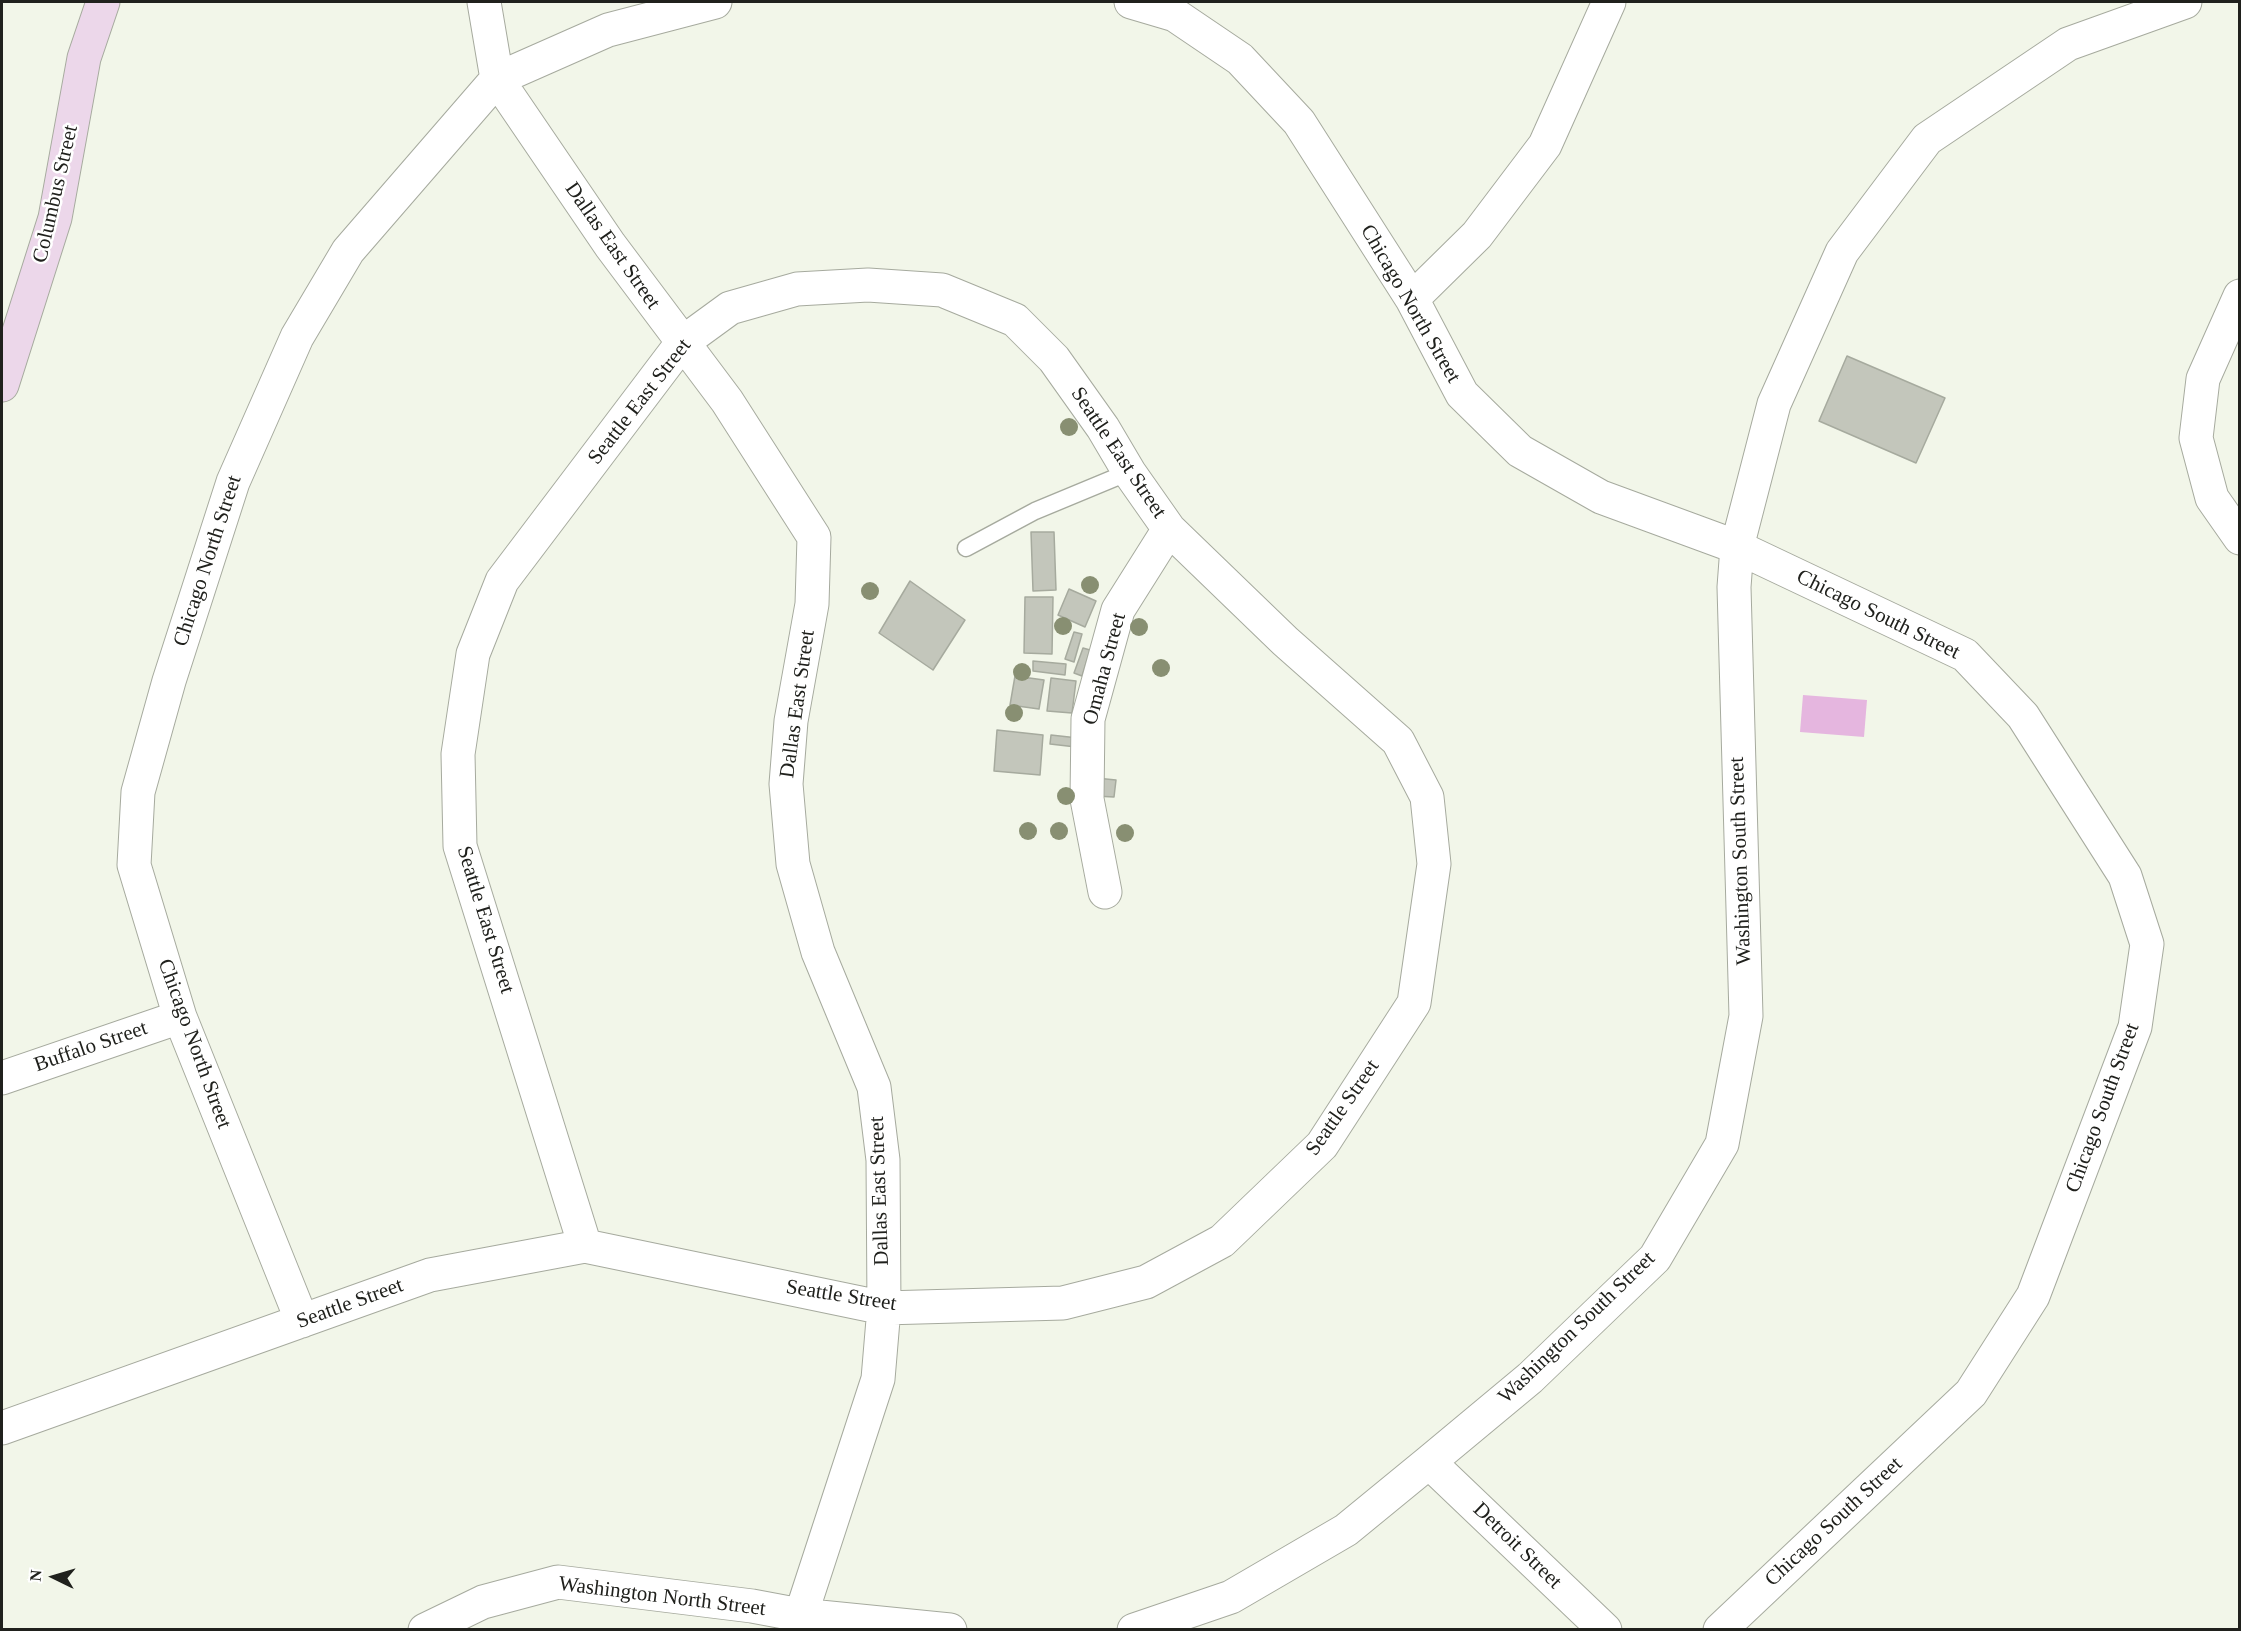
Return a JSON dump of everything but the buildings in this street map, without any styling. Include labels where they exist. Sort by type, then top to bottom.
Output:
[{"type":"street","points":[[484,2],[497,79]]},
{"type":"street","name":"Chicago North Street","points":[[302,1321],[180,1017],[134,865],[138,792],[169,681],[233,482],[297,337],[348,252],[497,79],[608,30],[715,2]]},
{"type":"street","name":"Chicago North Street","points":[[1131,2],[1175,15],[1240,59],[1299,122],[1412,299],[1462,394],[1520,451],[1601,497],[1737,546]]},
{"type":"street","points":[[1412,299],[1477,235],[1545,145],[1609,2]]},
{"type":"street","name":"Washington South Street","points":[[1134,1629],[1231,1597],[1346,1530],[1530,1378],[1655,1258],[1722,1144],[1746,1016],[1734,598],[1737,546],[1774,404],[1842,252],[1927,139],[2068,44],[2185,2]]},
{"type":"street","name":"Columbus Street","points":[[3,374],[55,218],[84,58],[99,3]]},
{"type":"street","name":"Dallas East Street","points":[[497,79],[610,245],[727,401],[814,537],[812,604],[791,721],[786,784],[793,864],[818,952],[874,1087],[883,1160],[884,1308],[878,1378],[798,1622]]},
{"type":"street","name":"Seattle East Street","points":[[585,1246],[460,846],[458,754],[473,654],[502,581],[682,343],[730,308],[797,289],[868,285],[942,290],[1015,320],[1054,359],[1103,428],[1129,472],[1169,529],[1285,641],[1398,741],[1427,797]]},
{"type":"street","points":[[2240,296],[2203,379],[2196,438],[2212,498],[2240,538]]},
{"type":"street","name":"Omaha Street","points":[[1105,892],[1087,799],[1088,719],[1118,610],[1169,529]]},
{"type":"street","name":"Chicago South Street","points":[[1720,1629],[1971,1393],[2033,1296],[2135,1027],[2147,944],[2125,876],[2119,866],[2023,716],[1965,655],[1737,546]]},
{"type":"street","name":"Seattle Street","points":[[2,1428],[430,1275],[585,1246],[884,1308],[1063,1303],[1146,1282],[1222,1241],[1322,1145],[1414,1003],[1434,864],[1427,797]]},
{"type":"street","name":"Buffalo Street","points":[[2,1078],[180,1017]]},
{"type":"street","name":"Detroit Street","points":[[1429,1462],[1605,1629]]},
{"type":"street","name":"Washington North Street","points":[[425,1629],[483,1602],[558,1582],[752,1606],[798,1622]]},
{"type":"street","points":[[798,1622],[950,1629]]},
{"type":"lane","points":[[966,548],[1035,511],[1129,472]]},
{"type":"shaded area","points":[[1803,695],[1867,700],[1864,737],[1800,732]]}]
